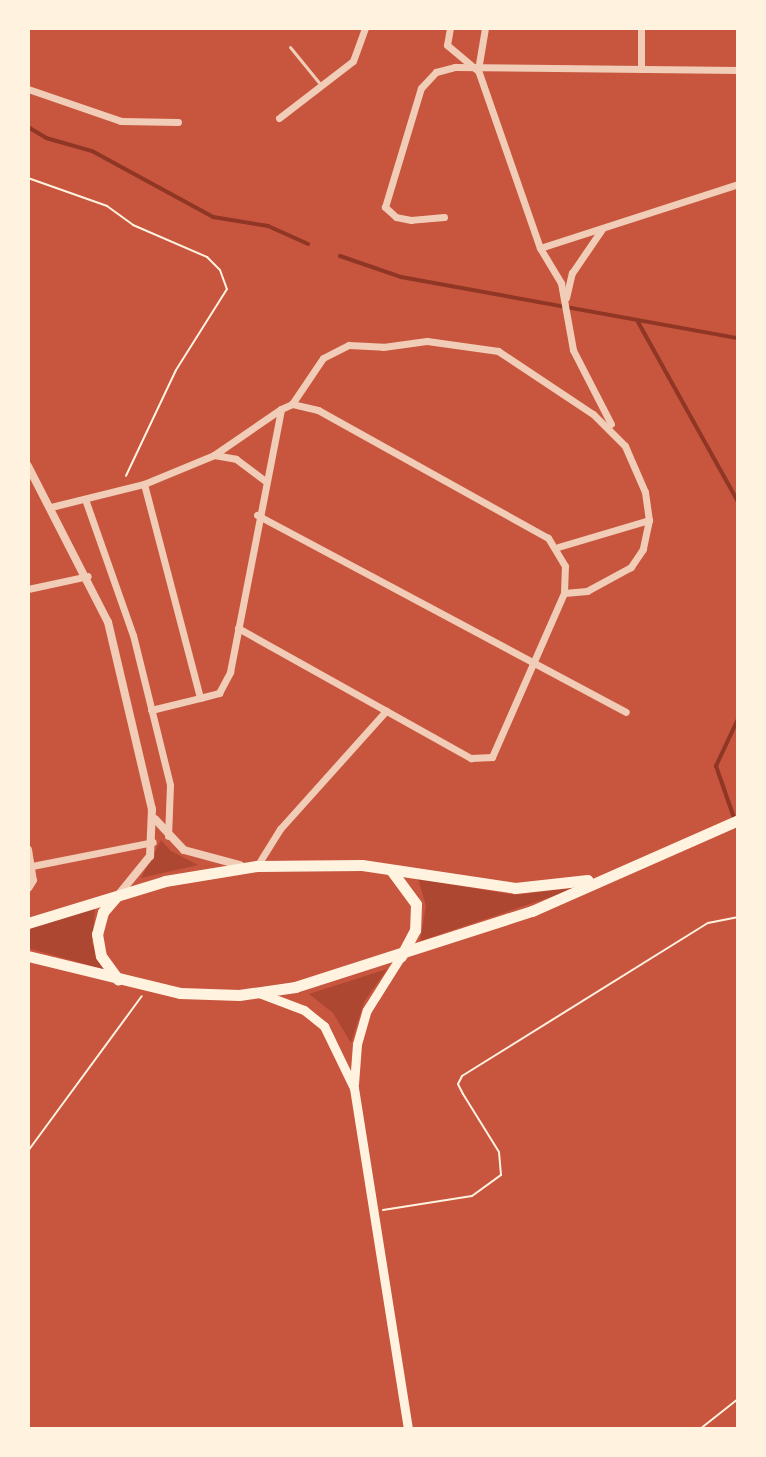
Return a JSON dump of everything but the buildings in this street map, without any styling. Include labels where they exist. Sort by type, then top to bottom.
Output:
[{"type":"main road","points":[[28,956],[147,988],[200,995],[259,993],[401,956],[532,911],[596,879],[735,820]]},
{"type":"main road","points":[[28,923],[120,894],[257,866],[388,868],[499,887],[596,879]]},
{"type":"main road","points":[[354,1088],[364,1019],[415,930],[416,904],[404,881],[388,868]]},
{"type":"main road","points":[[120,894],[103,912],[97,934],[106,966],[122,982]]},
{"type":"main road","points":[[259,993],[304,1010],[324,1026],[354,1088],[408,1429]]},
{"type":"street","points":[[279,118],[353,61],[365,28]]},
{"type":"street","points":[[450,28],[447,45],[478,70]]},
{"type":"street","points":[[485,28],[478,70],[540,248],[565,301],[581,371],[636,470],[649,520],[643,549],[631,567],[587,591],[564,593]]},
{"type":"street","points":[[641,28],[641,69]]},
{"type":"street","points":[[444,217],[396,217],[385,207],[385,196],[421,88],[436,72],[738,70]]},
{"type":"street","points":[[28,89],[121,121],[178,122]]},
{"type":"street","points":[[540,248],[738,184]]},
{"type":"street","points":[[565,301],[572,273],[604,228]]},
{"type":"street","points":[[51,507],[144,484],[214,455],[292,404],[323,358],[349,345],[383,347],[427,341],[498,351],[614,430]]},
{"type":"street","points":[[238,628],[471,758],[492,757],[564,593],[565,566],[558,547],[318,410],[292,404]]},
{"type":"street","points":[[151,710],[219,693],[230,672],[257,515],[281,409]]},
{"type":"street","points":[[214,455],[236,459],[264,480]]},
{"type":"street","points":[[28,466],[88,576],[108,622],[152,809],[153,842],[144,867],[120,894]]},
{"type":"street","points":[[144,484],[200,698]]},
{"type":"street","points":[[85,499],[115,577],[170,785],[168,838]]},
{"type":"street","points":[[257,515],[626,712]]},
{"type":"street","points":[[558,547],[649,520]]},
{"type":"street","points":[[28,589],[88,576]]},
{"type":"street","points":[[152,809],[168,838],[208,861],[257,866],[280,829],[386,711]]},
{"type":"street","points":[[32,866],[153,842]]},
{"type":"street","points":[[28,849],[32,866],[31,884]]},
{"type":"lane","points":[[290,47],[321,85]]},
{"type":"path","points":[[28,178],[107,206],[133,225],[207,257],[220,270],[227,289],[176,370],[144,446],[117,491]]},
{"type":"path","points":[[374,1211],[472,1196],[490,1187],[503,1164],[491,1133],[463,1094],[462,1076],[708,923],[738,917]]},
{"type":"path","points":[[28,1151],[147,988]]},
{"type":"path","points":[[700,1429],[738,1399]]},
{"type":"shaded area","points":[[161,840],[171,851],[198,865],[141,878]]},
{"type":"shaded area","points":[[418,879],[515,895],[580,887],[420,941],[426,906]]},
{"type":"shaded area","points":[[95,908],[92,943],[106,970],[28,948],[28,929]]},
{"type":"shaded area","points":[[387,969],[364,1002],[351,1043],[333,1013],[309,994]]},
{"type":"waterway","points":[[28,127],[46,138],[92,151],[213,217],[268,226],[308,244]]},
{"type":"waterway","points":[[340,256],[401,277],[738,338]]},
{"type":"waterway","points":[[638,322],[738,502]]},
{"type":"waterway","points":[[738,719],[716,766],[738,829]]}]
